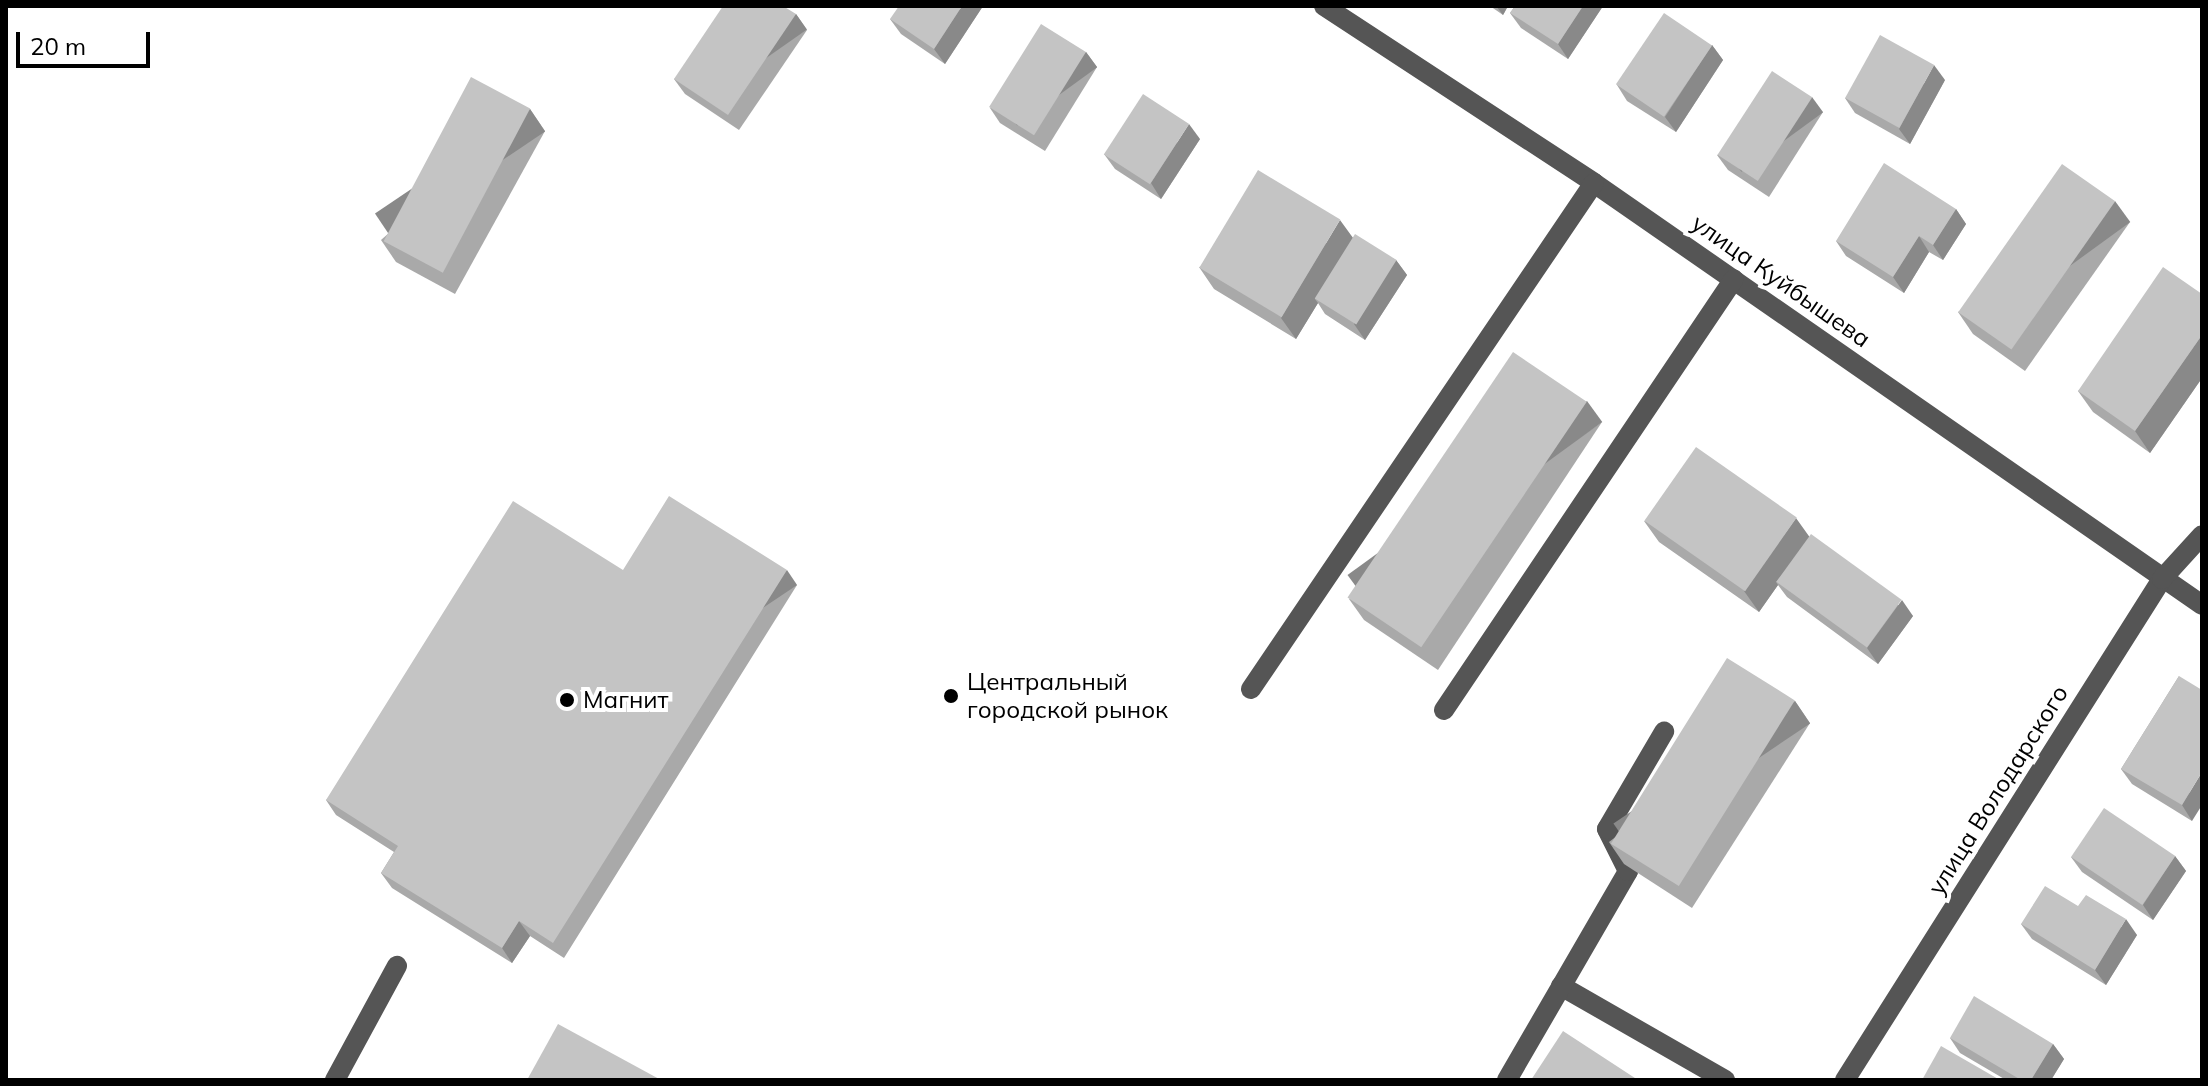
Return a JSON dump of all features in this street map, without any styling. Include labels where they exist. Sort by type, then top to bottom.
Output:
[{"type":"street","name":"улица Куйбышева","points":[[1324,6],[1594,183],[2202,605]]},
{"type":"street","points":[[1251,689],[1594,183]]},
{"type":"street","points":[[1444,710],[1734,279]]},
{"type":"street","name":"улица Володарского","points":[[1845,1080],[2162,579],[2202,535]]},
{"type":"street","points":[[1507,1080],[1628,871],[1607,829],[1664,732]]},
{"type":"street","points":[[335,1080],[397,966]]},
{"type":"street","points":[[1561,986],[1725,1080]]},
{"type":"building","points":[[723,6],[783,6],[796,14],[728,115],[674,79]]},
{"type":"building","points":[[899,6],[962,6],[934,49],[890,19]]},
{"type":"building","points":[[1515,6],[1583,6],[1558,44],[1510,13]]},
{"type":"building","points":[[1664,13],[1712,45],[1664,117],[1616,84]]},
{"type":"building","points":[[1041,24],[1086,52],[1034,135],[989,107]]},
{"type":"building","points":[[1880,35],[1934,65],[1899,128],[1845,98]]},
{"type":"building","points":[[1772,71],[1812,97],[1758,181],[1718,155]]},
{"type":"building","points":[[471,77],[530,108],[443,273],[384,241]]},
{"type":"building","points":[[1143,94],[1189,124],[1150,184],[1104,154]]},
{"type":"building","points":[[1884,163],[1956,209],[1933,245],[1919,236],[1893,277],[1836,241]]},
{"type":"building","points":[[2062,164],[2115,201],[2011,350],[1958,312]]},
{"type":"building","points":[[1258,170],[1340,219],[1282,317],[1199,268]]},
{"type":"building","points":[[1355,234],[1397,260],[1356,324],[1315,298]]},
{"type":"building","points":[[2163,267],[2202,294],[2202,335],[2135,431],[2078,391]]},
{"type":"building","points":[[1513,352],[1587,402],[1421,647],[1347,597]]},
{"type":"building","points":[[1696,447],[1797,518],[1745,591],[1644,521]]},
{"type":"building","name":"Магнит","points":[[669,496],[787,570],[553,943],[519,921],[502,948],[381,873],[398,846],[326,800],[513,501],[623,570]]},
{"type":"building","points":[[1811,534],[1902,600],[1867,648],[1776,582]]},
{"type":"building","points":[[1727,658],[1795,700],[1679,886],[1611,844]]},
{"type":"building","points":[[2179,676],[2202,690],[2202,772],[2182,805],[2121,769]]},
{"type":"building","points":[[2104,808],[2175,856],[2142,905],[2071,857]]},
{"type":"building","points":[[2045,886],[2078,906],[2086,895],[2126,919],[2095,970],[2021,924]]},
{"type":"building","points":[[1974,996],[2053,1044],[2031,1080],[2021,1080],[1950,1038]]},
{"type":"building","points":[[558,1024],[661,1080],[527,1080]]},
{"type":"building","points":[[1563,1031],[1638,1080],[1531,1080]]},
{"type":"building","points":[[1941,1046],[2000,1080],[1922,1080]]},
{"type":"place","name":"Центральный городской рынок","points":[[951,696]]},
{"type":"place","name":"Магнит","points":[[567,700]]}]
